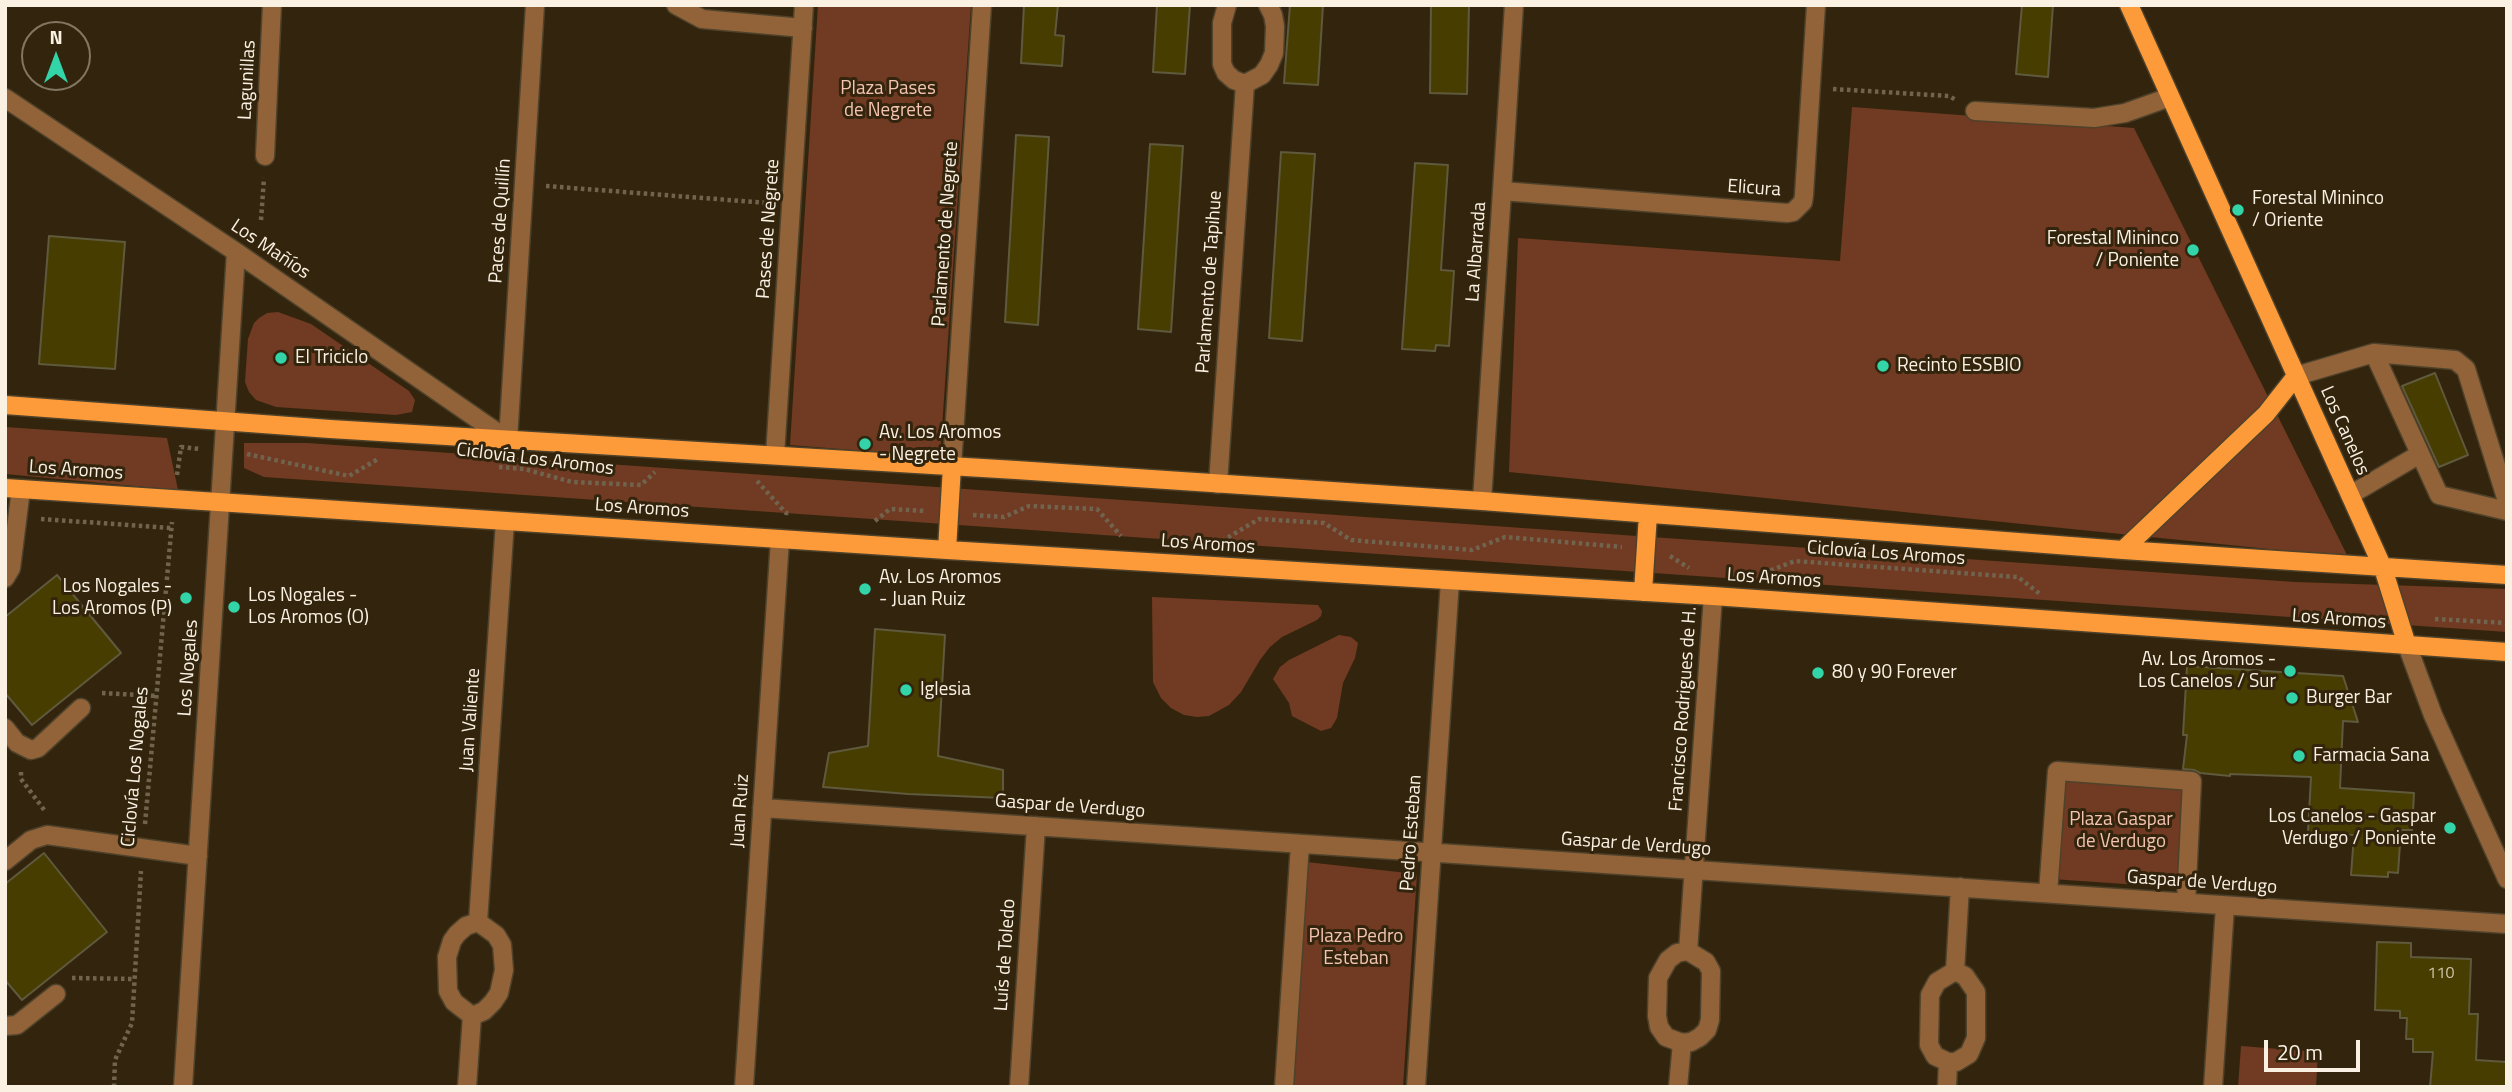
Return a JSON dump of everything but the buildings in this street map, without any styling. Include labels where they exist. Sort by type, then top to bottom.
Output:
[{"type":"main road","name":"Los Canelos","points":[[2129,5],[2383,568],[2407,645]]},
{"type":"main road","points":[[2123,550],[2275,405],[2296,376]]},
{"type":"main road","points":[[5,405],[508,440],[1482,501],[2123,550],[2507,575]]},
{"type":"main road","points":[[947,550],[952,466]]},
{"type":"main road","name":"Los Aromos","points":[[13,488],[947,550],[1713,596],[2507,652]]},
{"type":"main road","points":[[1643,592],[1648,514]]},
{"type":"street","name":"Lagunillas","points":[[265,156],[272,5]]},
{"type":"street","name":"Paces de Quillín","points":[[508,440],[535,5]]},
{"type":"street","points":[[676,5],[702,19],[803,28]]},
{"type":"street","name":"Pases de Negrete","points":[[775,455],[804,5]]},
{"type":"street","name":"Parlamento de Negrete","points":[[952,466],[982,5]]},
{"type":"street","points":[[1227,5],[1222,23],[1222,64],[1226,73],[1234,80],[1245,84],[1262,75],[1274,53],[1275,26],[1268,5]]},
{"type":"street","name":"La Albarrada","points":[[1482,501],[1514,5]]},
{"type":"street","name":"Elicura","points":[[1502,191],[1793,212],[1803,202],[1804,195],[1816,5]]},
{"type":"street","name":"Parlamento de Tapihue","points":[[1218,484],[1245,84]]},
{"type":"street","points":[[1975,111],[2094,118],[2125,113],[2170,97]]},
{"type":"street","name":"Los Mañíos","points":[[5,98],[236,252],[508,440]]},
{"type":"street","name":"Los Nogales","points":[[183,1087],[236,252]]},
{"type":"street","points":[[2296,376],[2374,353],[2455,360],[2466,369],[2502,471],[2507,501]]},
{"type":"street","points":[[2374,353],[2439,495],[2507,511]]},
{"type":"street","points":[[2350,495],[2420,454]]},
{"type":"street","points":[[5,578],[11,568],[19,517],[13,488]]},
{"type":"street","name":"Juan Valiente","points":[[478,922],[505,521]]},
{"type":"street","name":"Juan Ruiz","points":[[744,1087],[780,539]]},
{"type":"street","name":"Pedro Esteban","points":[[1416,1087],[1450,581]]},
{"type":"street","name":"Francisco Rodrigues de H.","points":[[1688,951],[1713,596]]},
{"type":"street","name":"Los Canelos","points":[[2407,645],[2433,715],[2507,879]]},
{"type":"street","points":[[5,728],[17,743],[31,750],[38,748],[81,708]]},
{"type":"street","points":[[2048,893],[2057,771],[2192,781],[2186,903]]},
{"type":"street","name":"Gaspar de Verdugo","points":[[762,808],[2507,924]]},
{"type":"street","name":"Luís de Toledo","points":[[1019,1087],[1036,826]]},
{"type":"street","points":[[5,861],[31,840],[54,835],[198,856]]},
{"type":"street","points":[[1284,1087],[1300,844]]},
{"type":"street","points":[[1955,971],[1959,887]]},
{"type":"street","points":[[2213,1087],[2225,906]]},
{"type":"street","points":[[478,922],[496,935],[502,945],[504,970],[494,1002],[484,1011],[472,1016],[454,1002],[448,991],[446,978],[452,941],[466,926],[478,922]]},
{"type":"street","points":[[1688,951],[1698,955],[1711,971],[1710,1020],[1707,1030],[1700,1037],[1691,1042],[1682,1042],[1666,1037],[1659,1027],[1658,978],[1668,960],[1677,953],[1688,951]]},
{"type":"street","points":[[1955,971],[1965,976],[1976,992],[1976,1038],[1969,1054],[1956,1062],[1948,1062],[1936,1056],[1930,1045],[1930,995],[1937,982],[1955,971]]},
{"type":"street","points":[[5,1026],[17,1025],[56,994]]},
{"type":"street","points":[[467,1087],[472,1016]]},
{"type":"street","points":[[1678,1087],[1682,1042]]},
{"type":"street","points":[[1947,1087],[1948,1062]]},
{"type":"path","points":[[1811,88],[1949,96],[1975,111]]},
{"type":"path","points":[[261,220],[265,156]]},
{"type":"path","points":[[524,184],[791,205]]},
{"type":"path","name":"Ciclovía Los Nogales","points":[[114,1087],[115,1060],[132,1023],[143,848],[174,498],[181,447],[224,452]]},
{"type":"path","points":[[224,452],[256,454],[349,476],[377,459],[390,460]]},
{"type":"path","name":"Ciclovía Los Aromos","points":[[497,467],[523,469],[572,482],[641,485],[659,468]]},
{"type":"path","points":[[751,475],[786,513],[799,514]]},
{"type":"path","points":[[863,520],[875,521],[890,509],[1004,517],[1029,506],[1097,509],[1121,537],[1134,538]]},
{"type":"path","points":[[19,517],[172,528]]},
{"type":"path","points":[[1214,546],[1259,519],[1324,523],[1351,540],[1472,550],[1505,537],[1660,549],[1693,570]]},
{"type":"path","name":"Ciclovía Los Aromos","points":[[1760,575],[1795,561],[2018,577],[2047,599]]},
{"type":"path","points":[[81,708],[86,699],[94,693],[157,695]]},
{"type":"path","points":[[31,750],[20,761],[21,779],[51,819],[54,835]]},
{"type":"path","points":[[56,994],[73,977],[134,979]]},
{"type":"green space","name":"Plaza Pases de Negrete","points":[[818,5],[971,5],[940,457],[790,445]]},
{"type":"green space","name":"Recinto ESSBIO","points":[[1852,107],[2134,128],[2348,557],[1509,472],[1518,238],[1840,261]]},
{"type":"green space","points":[[278,312],[311,324],[409,391],[415,400],[412,412],[396,415],[276,407],[256,400],[245,382],[248,339],[254,323],[259,318],[267,313]]},
{"type":"green space","points":[[5,427],[167,438],[178,490],[5,474]]},
{"type":"green space","points":[[244,443],[307,443],[2295,582],[2507,589],[2507,632],[264,477],[244,468]]},
{"type":"green space","points":[[1152,597],[1318,605],[1322,611],[1317,620],[1282,637],[1270,647],[1241,692],[1229,705],[1209,716],[1197,717],[1184,715],[1171,708],[1161,698],[1153,682]]},
{"type":"green space","points":[[1339,635],[1351,637],[1358,643],[1355,658],[1343,683],[1337,718],[1331,728],[1321,731],[1292,716],[1289,703],[1273,679],[1280,667],[1289,660]]},
{"type":"green space","name":"Plaza Gaspar de Verdugo","points":[[2059,775],[2190,783],[2183,888],[2052,879]]},
{"type":"green space","name":"Plaza Pedro Esteban","points":[[1306,862],[1417,874],[1403,1087],[1292,1087]]},
{"type":"green space","points":[[2241,1046],[2318,1052],[2316,1087],[2238,1087]]},
{"type":"place","name":"Forestal Mininco / Oriente","points":[[2238,210]]},
{"type":"place","name":"Forestal Mininco / Poniente","points":[[2193,250]]},
{"type":"place","name":"El Triciclo","points":[[281,358]]},
{"type":"place","name":"Recinto ESSBIO","points":[[1883,366]]},
{"type":"place","name":"Av. Los Aromos - Negrete","points":[[865,444]]},
{"type":"place","name":"Av. Los Aromos - Juan Ruiz","points":[[865,589]]},
{"type":"place","name":"Los Nogales - Los Aromos (P)","points":[[186,598]]},
{"type":"place","name":"Los Nogales - Los Aromos (O)","points":[[234,607]]},
{"type":"place","name":"Av. Los Aromos - Los Canelos / Sur","points":[[2290,671]]},
{"type":"place","name":"80 y 90 Forever","points":[[1818,673]]},
{"type":"place","name":"Iglesia","points":[[906,690]]},
{"type":"place","name":"Burger Bar","points":[[2292,698]]},
{"type":"place","name":"Farmacia Sana","points":[[2299,756]]},
{"type":"place","name":"Los Canelos - Gaspar Verdugo / Poniente","points":[[2450,828]]}]
